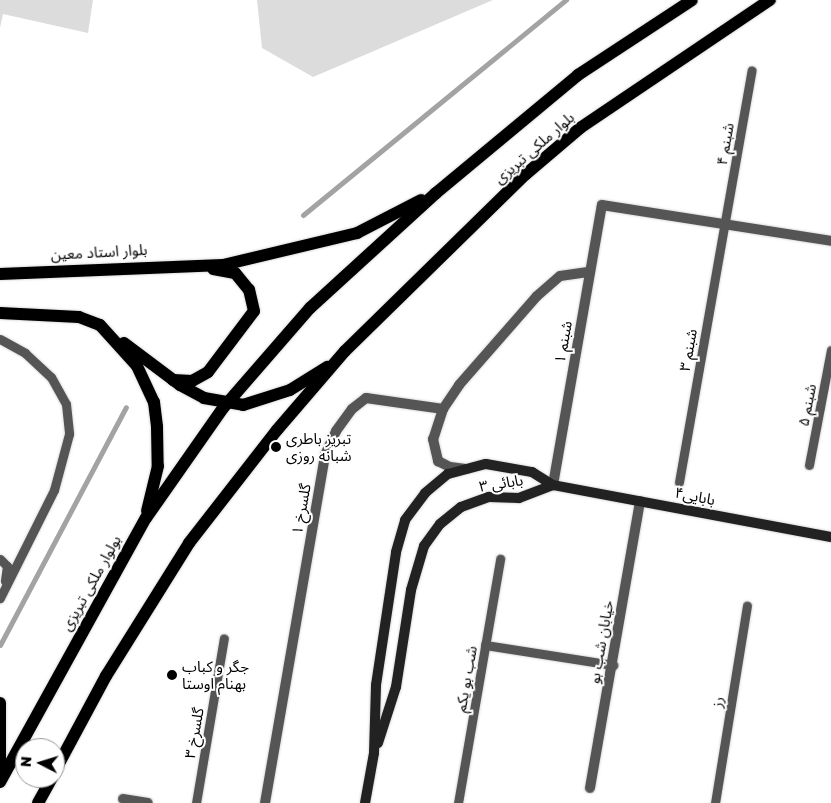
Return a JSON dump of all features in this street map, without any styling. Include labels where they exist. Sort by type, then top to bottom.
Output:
[{"type":"main road","name":"بلوار ملکى تبریزى","points":[[223,408],[310,308],[436,193],[578,75],[692,0]]},
{"type":"main road","name":"بلوار ملکى تبریزى","points":[[342,356],[526,174],[580,128],[770,0]]},
{"type":"main road","name":"بلوار استاد معین","points":[[0,274],[231,263],[357,233],[436,193]]},
{"type":"main road","points":[[173,380],[192,381],[208,372],[254,311],[249,290],[235,274],[197,264]]},
{"type":"main road","points":[[0,313],[79,317],[100,325],[173,380],[204,398],[243,406],[290,390],[342,356]]},
{"type":"main road","points":[[100,325],[137,366],[154,402],[158,466],[146,518]]},
{"type":"main road","points":[[65,753],[106,676],[189,543],[277,430],[342,356]]},
{"type":"main road","name":"بولوار ملکی تبریزی","points":[[0,782],[146,518],[223,408]]},
{"type":"main road","name":"بابائی ۳","points":[[374,753],[376,685],[383,631],[396,552],[405,520],[425,493],[448,474],[486,464],[532,472],[553,485]]},
{"type":"main road","name":"بابائی ۳","points":[[365,803],[374,753],[396,687],[411,590],[424,546],[440,524],[461,508],[489,497],[519,498],[553,485]]},
{"type":"main road","name":"بابایی۴","points":[[553,485],[831,537]]},
{"type":"main road","points":[[0,703],[0,771]]},
{"type":"main road","points":[[38,803],[46,788]]},
{"type":"street","name":"شبنم ۱","points":[[553,485],[602,205],[725,224]]},
{"type":"street","points":[[725,224],[831,241]]},
{"type":"street","points":[[467,469],[450,467],[438,460],[433,439],[443,409],[459,385],[548,286],[560,276],[590,272]]},
{"type":"street","name":"گلسرخ ۱","points":[[265,803],[325,455],[332,439],[352,408],[366,398],[443,409]]},
{"type":"street","name":"خیابان شب بو","points":[[590,788],[640,501]]},
{"type":"street","points":[[123,801],[148,803]]},
{"type":"lane","name":"شبنم ۴","points":[[725,224],[752,70]]},
{"type":"lane","name":"شبنم ۳","points":[[679,482],[725,224]]},
{"type":"lane","points":[[0,339],[25,353],[51,376],[66,404],[69,434],[54,490],[2,594]]},
{"type":"lane","name":"شبنم ۵","points":[[809,465],[831,350]]},
{"type":"lane","points":[[0,559],[8,566],[2,594]]},
{"type":"lane","name":"شب بو یکم","points":[[458,803],[500,559]]},
{"type":"lane","name":"رز","points":[[715,803],[747,606]]},
{"type":"lane","name":"گلسرخ ۳","points":[[196,803],[224,638]]},
{"type":"lane","points":[[485,645],[612,665]]},
{"type":"shaded area","points":[[0,0],[93,0],[88,33],[3,14],[0,28]]},
{"type":"shaded area","points":[[257,0],[493,0],[313,77],[262,48]]},
{"type":"waterway","points":[[303,215],[566,0]]},
{"type":"waterway","points":[[0,645],[126,407]]},
{"type":"place","name":"تبریز باطری شبانه روزی","points":[[276,447]]},
{"type":"place","name":"جگر و کباب بهنام اوستا","points":[[172,675]]}]
